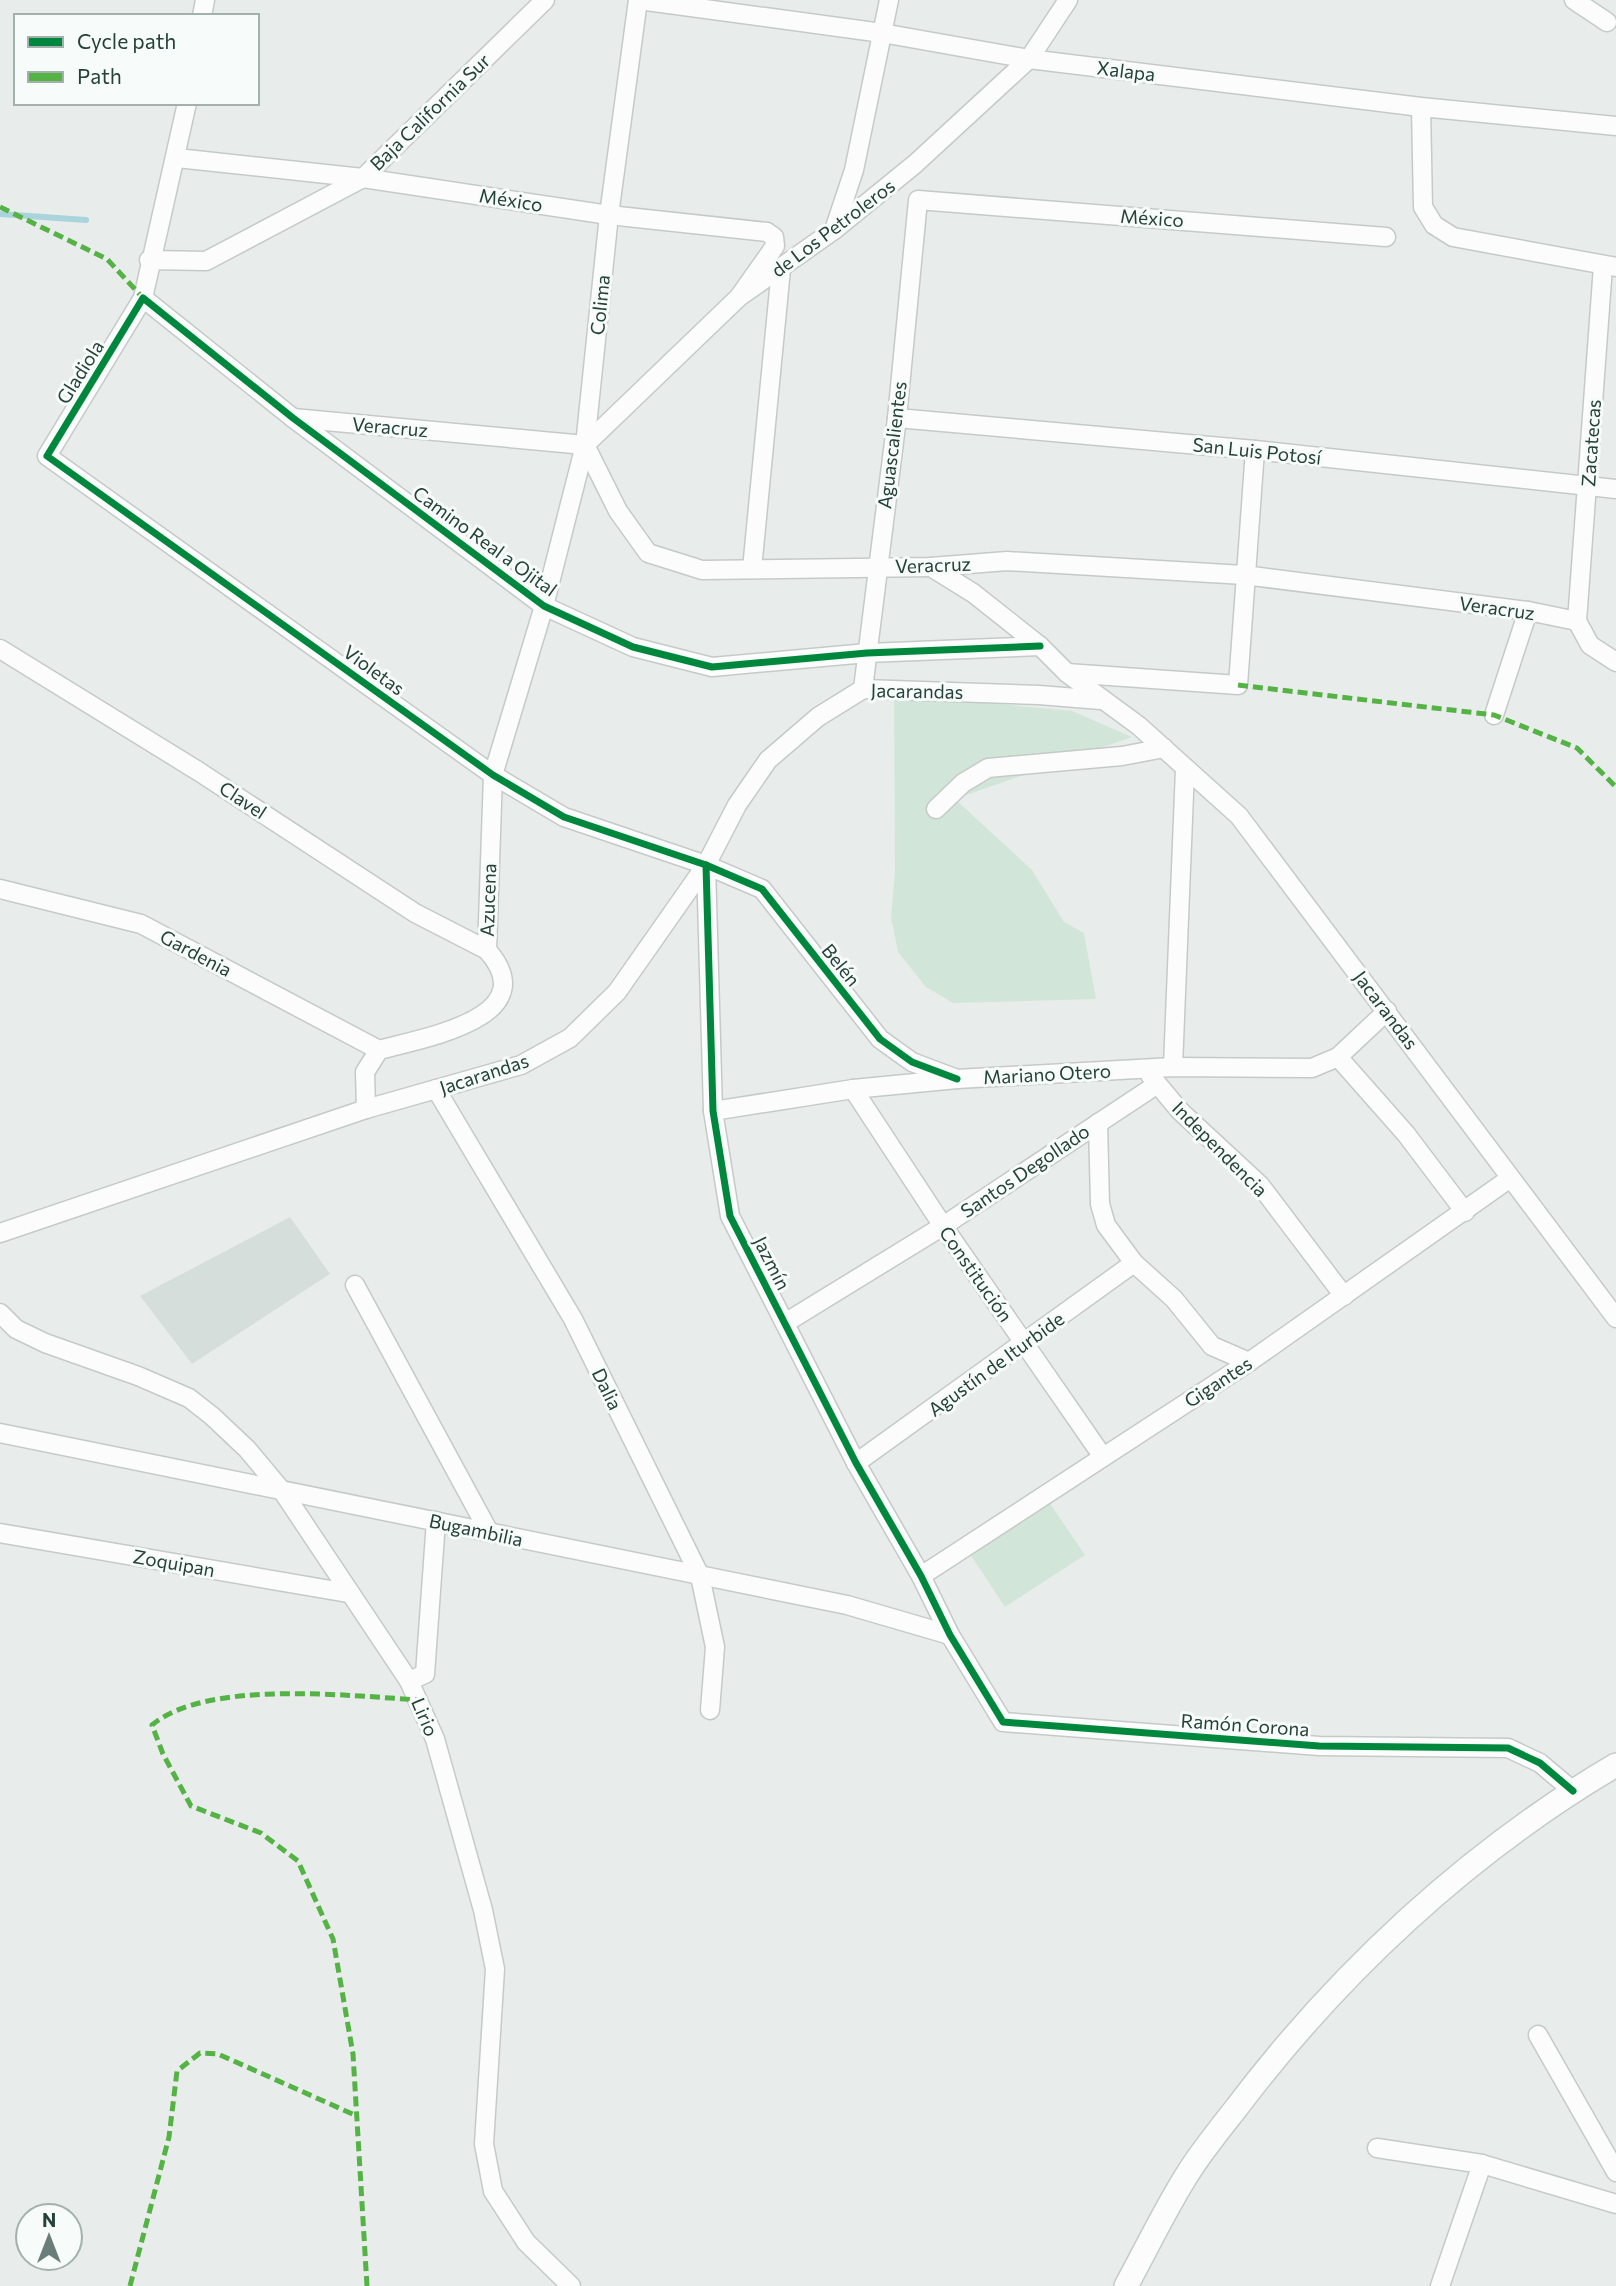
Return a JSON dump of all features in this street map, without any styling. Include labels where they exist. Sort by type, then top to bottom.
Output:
[{"type":"main road","points":[[1126,2286],[1190,2170],[1257,2080],[1327,1998],[1438,1893],[1573,1791],[1616,1765]]},
{"type":"street","name":"Baja California Sur","points":[[149,260],[206,261],[363,178],[545,0]]},
{"type":"street","name":"Xalapa","points":[[638,0],[882,33],[1029,59],[1421,107],[1616,127]]},
{"type":"street","name":"Colima","points":[[544,606],[585,445],[609,215],[638,0]]},
{"type":"street","points":[[834,230],[854,170],[888,0]]},
{"type":"street","name":"de Los Petroleros","points":[[585,445],[739,297],[834,230],[915,164],[1029,59],[1068,0]]},
{"type":"street","points":[[1574,0],[1607,22]]},
{"type":"street","points":[[142,301],[149,260],[177,158],[187,105]]},
{"type":"street","points":[[1421,107],[1423,207],[1434,225],[1453,237],[1609,266]]},
{"type":"street","name":"México","points":[[177,158],[363,178],[609,215],[766,232],[774,237],[775,246],[739,297]]},
{"type":"street","name":"México","points":[[918,200],[1386,237]]},
{"type":"street","name":"Aguascalientes","points":[[863,689],[897,418],[918,200]]},
{"type":"street","name":"Zacatecas","points":[[1577,621],[1578,575],[1609,266]]},
{"type":"street","points":[[752,569],[780,269]]},
{"type":"street","name":"Camino Real a Ojital","points":[[142,301],[544,606],[633,647],[712,667],[867,653],[1040,646]]},
{"type":"street","name":"Gladiola","points":[[47,456],[142,301]]},
{"type":"street","name":"Veracruz","points":[[293,418],[585,445],[618,511],[648,553],[702,570],[931,568],[1007,561],[1244,575],[1528,611],[1577,621]]},
{"type":"street","name":"San Luis Potosí","points":[[897,418],[1255,450],[1616,488]]},
{"type":"street","points":[[1067,673],[1238,685],[1255,450]]},
{"type":"street","name":"Violetas","points":[[47,456],[493,775],[564,817],[706,865]]},
{"type":"street","points":[[931,568],[973,593],[1040,646],[1067,673],[1101,700]]},
{"type":"street","name":"Azucena","points":[[379,1049],[471,1024],[496,1002],[502,992],[503,977],[499,964],[487,950],[493,775],[544,606]]},
{"type":"street","points":[[1493,715],[1528,611]]},
{"type":"street","points":[[1577,621],[1590,645],[1616,662]]},
{"type":"street","name":"Clavel","points":[[0,649],[198,771],[415,913],[487,950]]},
{"type":"street","name":"Jacarandas","points":[[0,1233],[366,1109],[522,1065],[570,1038],[617,992],[706,865],[737,805],[768,760],[818,717],[863,689],[1012,693],[1101,700],[1164,748],[1239,816],[1616,1318]]},
{"type":"street","points":[[936,808],[962,783],[988,768],[1122,757],[1164,748]]},
{"type":"street","points":[[1173,1067],[1185,769]]},
{"type":"street","name":"Belén","points":[[706,865],[762,889],[880,1039],[912,1062],[957,1079]]},
{"type":"street","name":"Jazmín","points":[[706,865],[713,1111],[730,1216],[856,1463],[921,1576],[950,1635]]},
{"type":"street","name":"Gardenia","points":[[0,889],[141,924],[379,1049]]},
{"type":"street","name":"Mariano Otero","points":[[713,1111],[853,1089],[957,1079],[1151,1077],[1173,1067],[1312,1068],[1338,1057],[1387,1011]]},
{"type":"street","points":[[366,1109],[365,1072],[379,1049]]},
{"type":"street","points":[[1338,1057],[1406,1134],[1465,1212]]},
{"type":"street","name":"Santos Degollado","points":[[785,1323],[943,1226],[1098,1123],[1151,1077]]},
{"type":"street","name":"Independencia","points":[[1151,1077],[1260,1185],[1344,1296]]},
{"type":"street","name":"Dalia","points":[[436,1089],[573,1319],[700,1576],[715,1647],[710,1710]]},
{"type":"street","name":"Constitución","points":[[853,1089],[943,1226],[1102,1457]]},
{"type":"street","points":[[1098,1123],[1100,1204],[1107,1225],[1134,1264],[1174,1299],[1212,1346],[1249,1362]]},
{"type":"street","name":"Gigantes","points":[[921,1576],[1249,1362],[1509,1179]]},
{"type":"street","name":"Agustín de Iturbide","points":[[856,1463],[1134,1264]]},
{"type":"street","points":[[355,1285],[489,1532]]},
{"type":"street","name":"Lirio","points":[[0,1313],[16,1329],[45,1343],[138,1376],[189,1398],[247,1449],[283,1492],[409,1681],[420,1700],[442,1760],[483,1910],[495,1969],[484,2144],[493,2191],[526,2242],[572,2286]]},
{"type":"street","name":"Bugambilia","points":[[0,1433],[847,1605],[950,1635]]},
{"type":"street","points":[[409,1681],[425,1674],[436,1521]]},
{"type":"street","name":"Zoquipan","points":[[0,1533],[348,1593]]},
{"type":"street","name":"Ramón Corona","points":[[950,1635],[1003,1722],[1319,1746],[1508,1748],[1540,1763],[1573,1791]]},
{"type":"street","points":[[1538,2035],[1616,2172]]},
{"type":"street","points":[[1377,2148],[1482,2164],[1616,2204]]},
{"type":"street","points":[[1440,2286],[1482,2164]]},
{"type":"shaded area","points":[[290,1217],[330,1274],[192,1364],[140,1296]]},
{"type":"green space","points":[[894,694],[1072,711],[1132,737],[955,799],[1032,870],[1064,922],[1084,933],[1096,999],[953,1003],[926,987],[898,952],[891,917],[895,871]]},
{"type":"green space","points":[[1049,1502],[1085,1555],[1005,1607],[970,1554]]},
{"type":"waterway","points":[[0,214],[86,220]]},
{"type":"marked path","points":[[0,207],[107,259],[143,298]]},
{"type":"marked path","points":[[1238,685],[1494,715],[1577,748],[1616,787]]},
{"type":"marked path","points":[[367,2286],[353,2054],[333,1939],[298,1861],[261,1833],[191,1806],[163,1754],[152,1725],[176,1711],[207,1701],[243,1696],[319,1694],[420,1700]]},
{"type":"marked path","points":[[130,2286],[169,2137],[177,2071],[200,2053],[218,2054],[357,2116]]},
{"type":"cycle path","points":[[957,1079],[912,1062],[880,1039],[762,889],[706,865],[564,817],[493,775],[47,456],[143,298],[293,418],[544,606],[633,647],[712,667],[867,653],[1040,646]]},
{"type":"cycle path","points":[[706,865],[713,1111],[730,1216],[856,1463],[921,1576],[950,1635],[1003,1722],[1319,1746],[1508,1748],[1540,1763],[1573,1791]]}]
